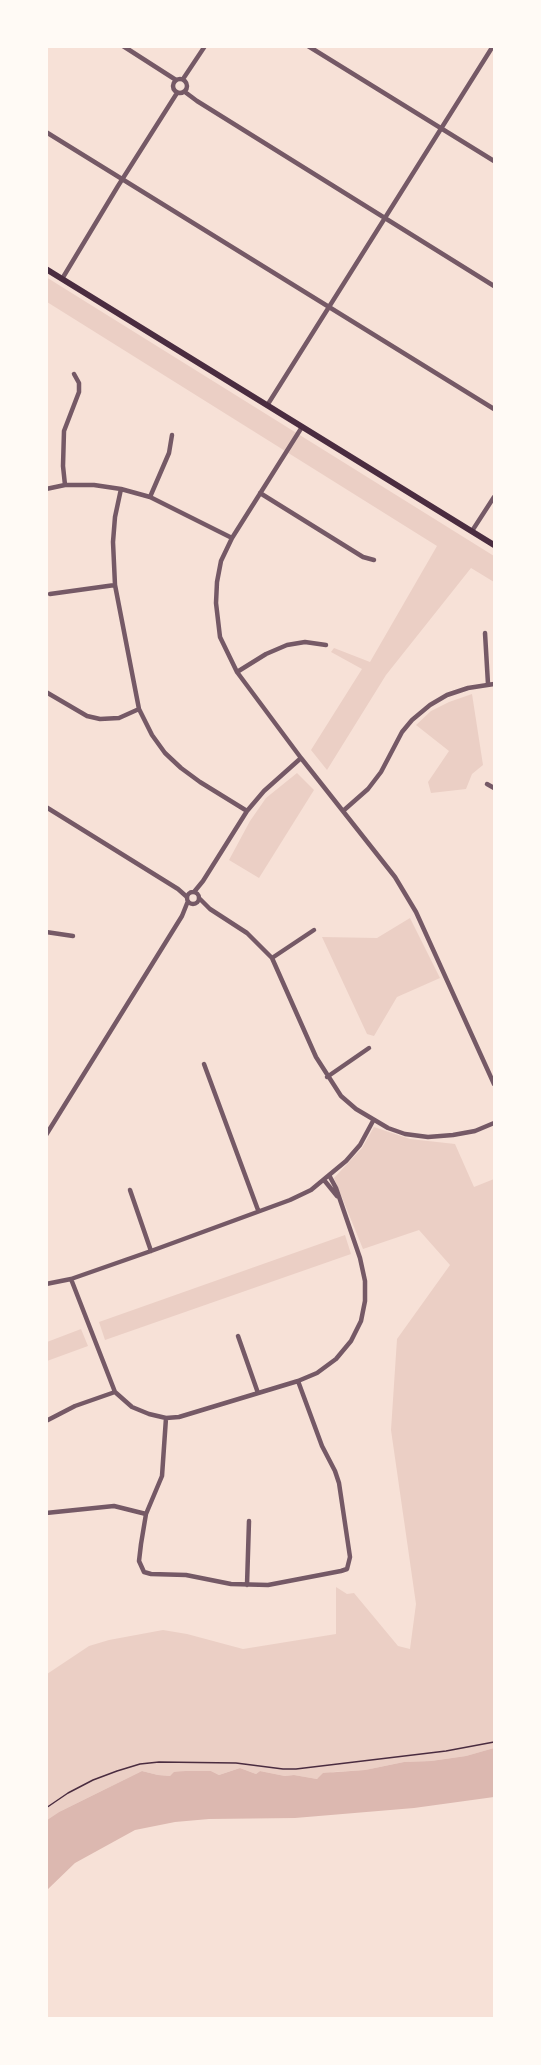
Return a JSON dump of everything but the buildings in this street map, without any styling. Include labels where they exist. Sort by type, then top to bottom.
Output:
[{"type":"main road","points":[[46,269],[495,545]]},
{"type":"street","points":[[123,46],[176,80],[183,79],[205,46]]},
{"type":"street","points":[[308,46],[495,161]]},
{"type":"street","points":[[268,404],[493,46]]},
{"type":"street","points":[[183,79],[187,84],[185,92]]},
{"type":"street","points":[[176,80],[173,86],[177,93]]},
{"type":"street","points":[[177,93],[185,92],[495,286]]},
{"type":"street","points":[[62,279],[177,93]]},
{"type":"street","points":[[46,132],[495,409]]},
{"type":"street","points":[[65,485],[64,431],[79,392],[79,383],[74,374]]},
{"type":"street","points":[[302,427],[232,538],[221,561],[216,603],[220,637],[237,672],[301,758],[395,877],[416,912],[495,1084]]},
{"type":"street","points":[[150,497],[169,453],[172,435]]},
{"type":"street","points":[[46,489],[65,485],[94,485],[121,489],[150,497],[232,538]]},
{"type":"street","points":[[121,489],[113,542],[115,585],[139,709],[152,735],[165,753],[200,782],[247,811]]},
{"type":"street","points":[[260,493],[363,557],[374,560]]},
{"type":"street","points":[[472,531],[495,497]]},
{"type":"street","points":[[50,594],[115,585]]},
{"type":"street","points":[[485,633],[488,684]]},
{"type":"street","points":[[237,672],[266,654],[287,645],[304,642],[326,645]]},
{"type":"street","points":[[343,811],[368,789],[381,772],[402,732],[412,720],[447,695],[468,688],[495,684]]},
{"type":"street","points":[[46,692],[87,716],[100,719],[118,718],[139,709]]},
{"type":"street","points":[[46,1135],[247,811],[264,790],[301,758]]},
{"type":"street","points":[[487,784],[495,788]]},
{"type":"street","points":[[46,807],[247,933],[272,958],[327,1077],[341,1096],[373,1121],[405,1134],[428,1137],[453,1136],[495,1123]]},
{"type":"street","points":[[272,958],[314,930]]},
{"type":"street","points":[[46,932],[73,936]]},
{"type":"street","points":[[327,1077],[369,1048]]},
{"type":"street","points":[[204,1064],[258,1210]]},
{"type":"street","points":[[46,1284],[71,1279],[151,1251],[290,1200],[311,1190],[329,1176],[360,1145],[373,1121]]},
{"type":"street","points":[[71,1279],[115,1392],[132,1407],[166,1418],[191,1414],[298,1381],[317,1373],[336,1359],[351,1341],[361,1321],[365,1301],[365,1281],[360,1258],[336,1188],[329,1176]]},
{"type":"street","points":[[324,1180],[338,1198]]},
{"type":"street","points":[[130,1190],[151,1251]]},
{"type":"street","points":[[238,1336],[258,1393]]},
{"type":"street","points":[[166,1418],[162,1476],[146,1515],[139,1561],[144,1572],[186,1575],[247,1585],[268,1585],[341,1571],[347,1569],[350,1563],[339,1483],[322,1446],[298,1381]]},
{"type":"street","points":[[46,1421],[75,1406],[115,1392]]},
{"type":"street","points":[[46,1513],[114,1506],[146,1515]]},
{"type":"street","points":[[247,1585],[249,1521]]},
{"type":"path","points":[[46,1808],[60,1797],[93,1780],[140,1764],[159,1762],[236,1763],[296,1769],[454,1750],[495,1742]]},
{"type":"shaded area","points":[[46,277],[494,556],[494,582],[471,568],[386,675],[327,770],[311,750],[362,669],[331,652],[334,648],[370,662],[437,546],[47,302]]},
{"type":"shaded area","points":[[472,694],[483,765],[472,774],[466,789],[431,793],[428,782],[449,751],[416,725],[431,711]]},
{"type":"shaded area","points":[[297,773],[314,790],[259,878],[229,860],[250,821],[266,798]]},
{"type":"shaded area","points":[[410,918],[440,978],[397,997],[374,1036],[367,1034],[322,937],[377,938]]},
{"type":"shaded area","points":[[374,1127],[410,1139],[455,1144],[474,1187],[494,1179],[494,1748],[466,1756],[404,1762],[365,1770],[333,1772],[317,1779],[260,1771],[256,1774],[240,1768],[219,1775],[211,1771],[185,1771],[170,1776],[142,1771],[47,1820],[47,1674],[89,1646],[163,1630],[243,1649],[336,1634],[336,1587],[347,1594],[354,1593],[398,1646],[410,1649],[416,1604],[391,1430],[397,1339],[450,1265],[419,1230],[363,1249],[334,1178],[362,1148]]},
{"type":"shaded area","points":[[345,1235],[351,1254],[105,1340],[99,1322]]},
{"type":"shaded area","points":[[81,1329],[88,1346],[47,1361],[47,1342]]},
{"type":"shaded area","points":[[494,1748],[494,1797],[414,1808],[295,1818],[209,1819],[175,1822],[135,1830],[75,1863],[47,1890],[47,1820],[142,1771],[170,1776],[174,1772],[211,1771],[219,1775],[240,1768],[256,1774],[260,1771],[317,1779],[323,1773],[365,1770],[404,1762],[466,1756]]}]
